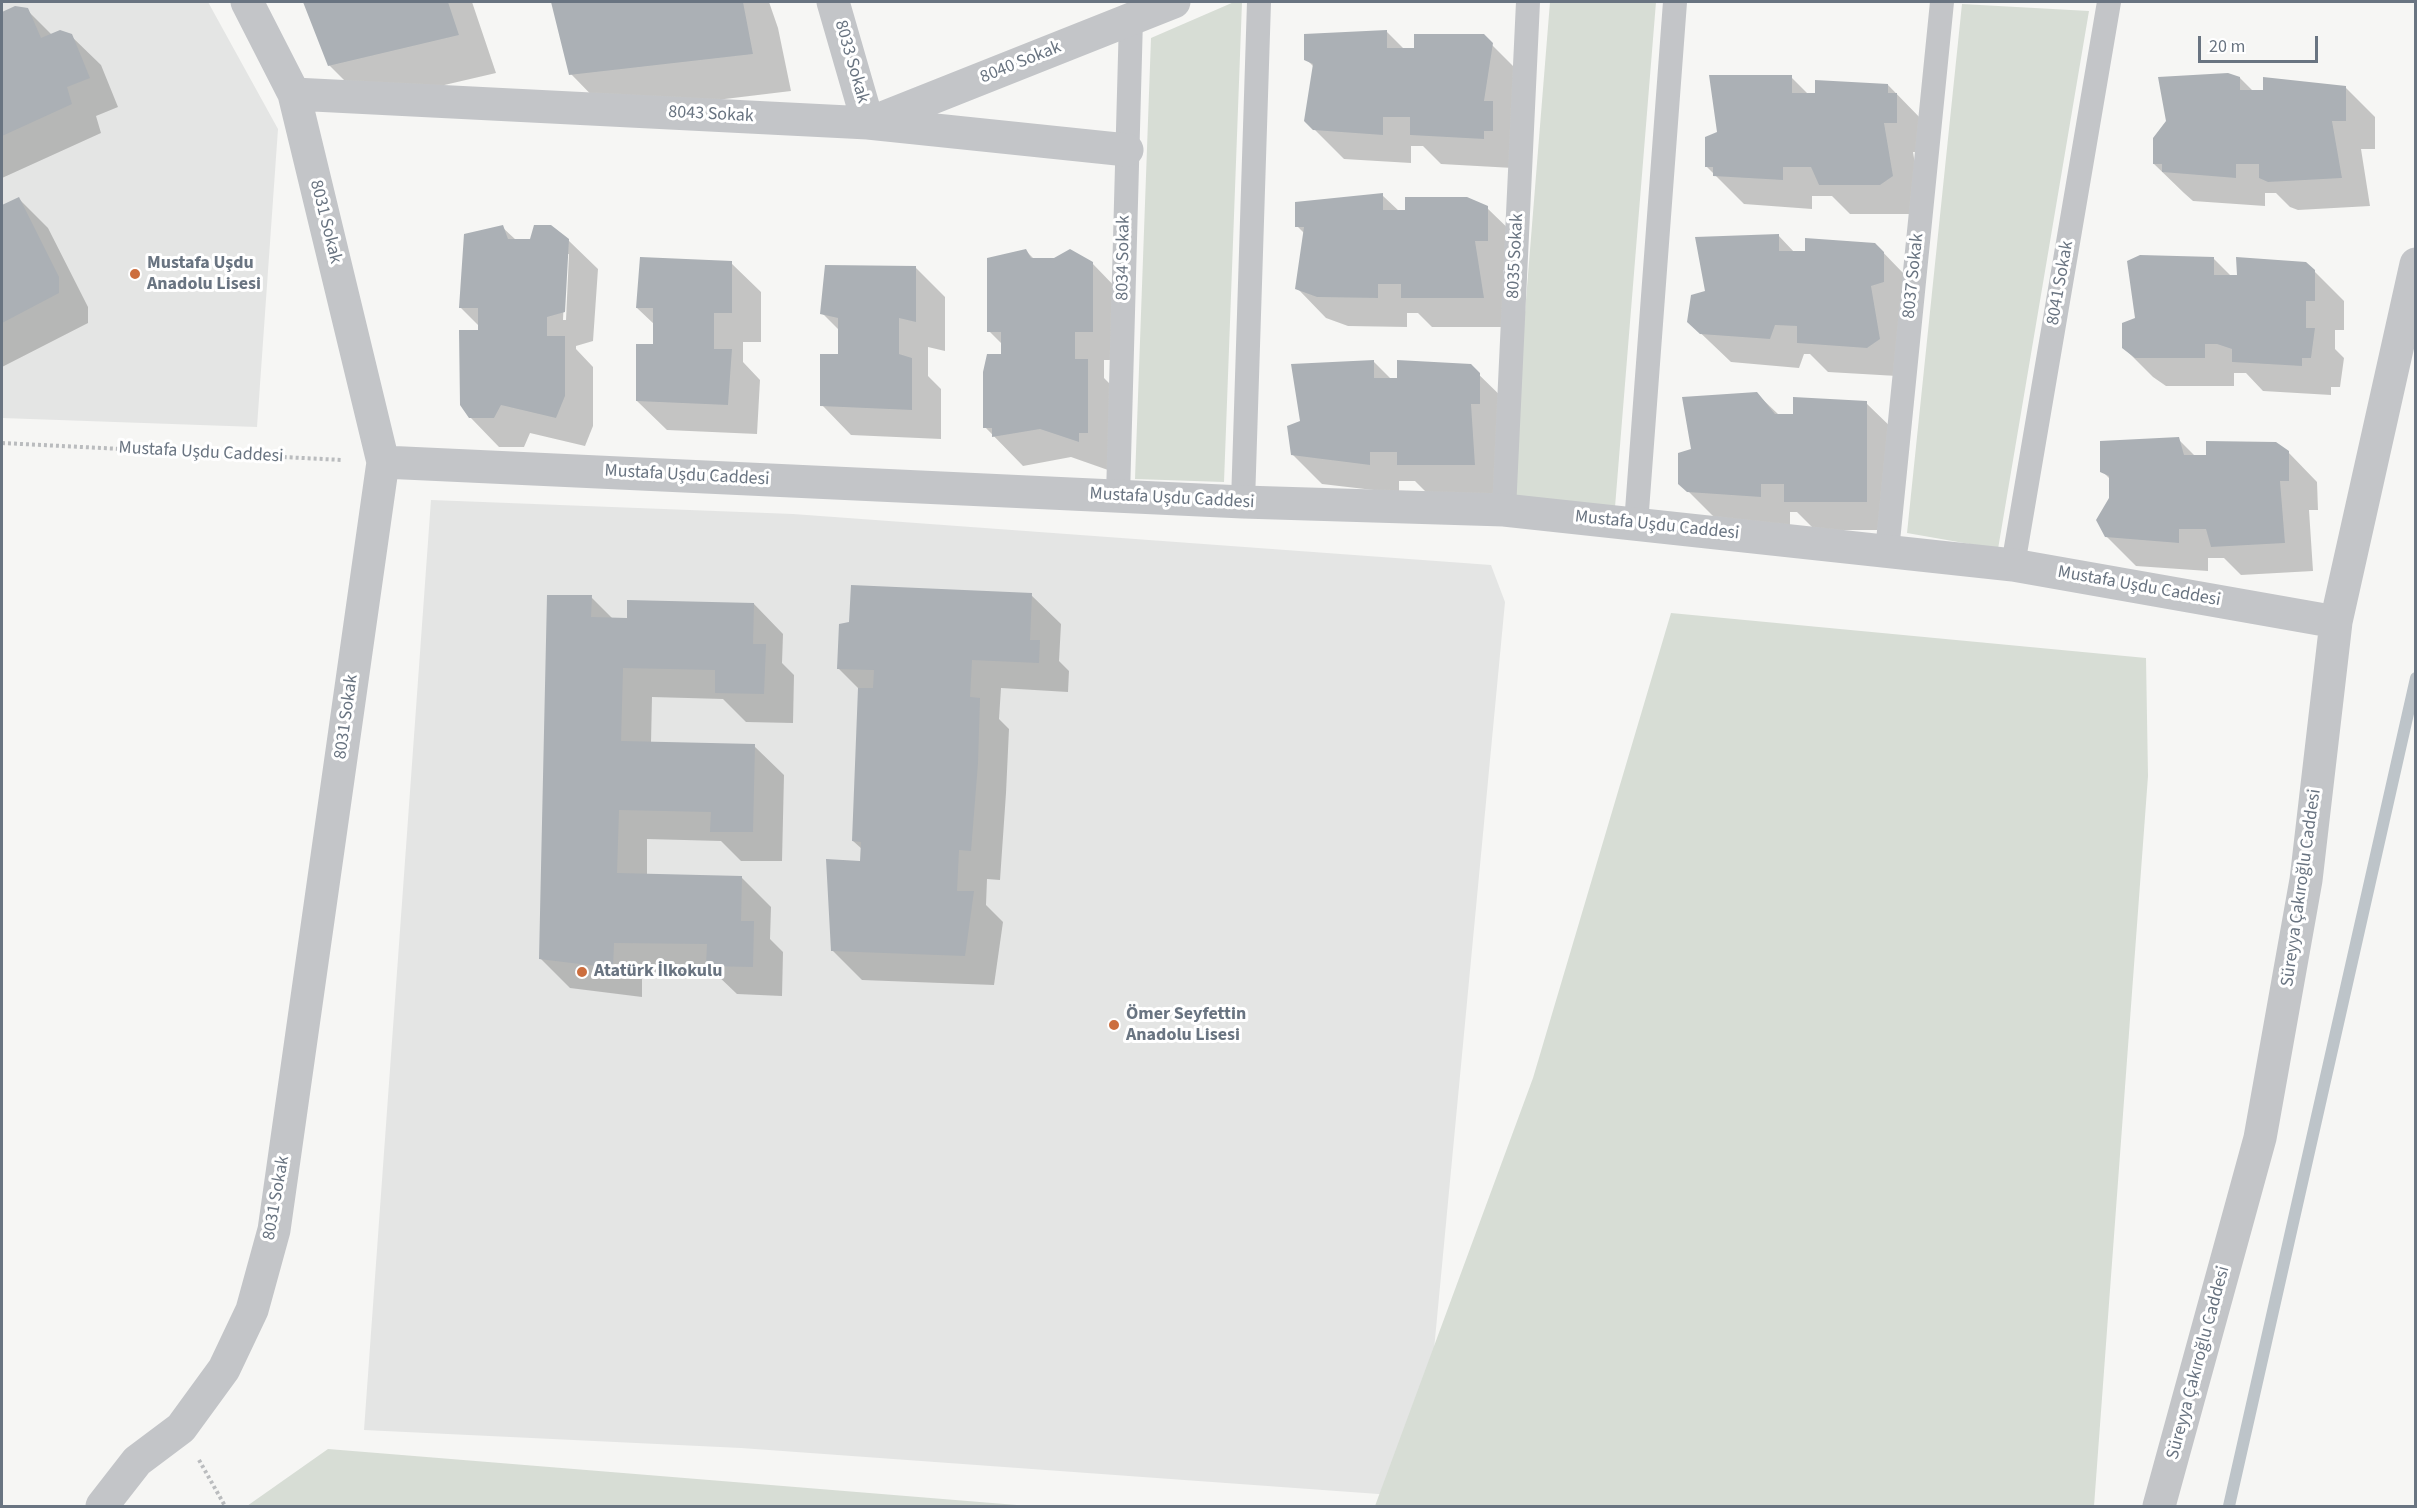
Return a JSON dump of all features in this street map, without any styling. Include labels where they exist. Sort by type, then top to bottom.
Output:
[{"type":"street","name":"8031 Sokak","points":[[102,1506],[137,1461],[181,1428],[224,1369],[252,1310],[274,1230],[383,462],[294,94],[247,2]]},
{"type":"street","name":"8033 Sokak","points":[[833,2],[868,123]]},
{"type":"street","name":"8040 Sokak","points":[[868,123],[1174,2]]},
{"type":"street","name":"8043 Sokak","points":[[294,94],[868,123],[1127,150]]},
{"type":"street","name":"Süreyya Çakıroğlu Caddesi","points":[[2159,1506],[2260,1138],[2306,880],[2336,621],[2415,264]]},
{"type":"street","name":"Mustafa Uşdu Caddesi","points":[[383,462],[1243,502],[1504,510],[2013,565],[2336,621]]},
{"type":"lane","points":[[1243,502],[1259,2]]},
{"type":"lane","name":"8035 Sokak","points":[[1504,510],[1528,2]]},
{"type":"lane","points":[[1636,524],[1675,2]]},
{"type":"lane","name":"8037 Sokak","points":[[1887,550],[1942,2]]},
{"type":"lane","name":"8041 Sokak","points":[[2013,565],[2109,2]]},
{"type":"lane","name":"8034 Sokak","points":[[1118,496],[1131,19]]},
{"type":"path","name":"Mustafa Uşdu Caddesi","points":[[2,443],[383,462]]},
{"type":"path","points":[[181,1428],[225,1506]]},
{"type":"shaded area","name":"Mustafa Uşdu Anadolu Lisesi","points":[[2,2],[208,2],[278,129],[257,427],[2,418]]},
{"type":"shaded area","points":[[1234,2],[1242,2],[1224,482],[1135,479],[1151,38]]},
{"type":"shaded area","points":[[1550,2],[1656,2],[1615,507],[1510,498]]},
{"type":"shaded area","points":[[1962,4],[2089,11],[1998,549],[1907,533]]},
{"type":"shaded area","name":"Ömer Seyfettin Anadolu Lisesi","points":[[431,500],[793,514],[1491,565],[1505,602],[1420,1497],[741,1448],[364,1430]]},
{"type":"shaded area","points":[[1671,613],[2146,658],[2148,776],[2094,1506],[1375,1506],[1533,1078]]},
{"type":"shaded area","points":[[328,1449],[1029,1506],[247,1506]]},
{"type":"building","points":[[303,2],[448,2],[459,35],[328,66]]},
{"type":"building","points":[[551,2],[743,2],[753,54],[569,75]]},
{"type":"building","points":[[15,6],[28,8],[41,38],[60,30],[72,34],[90,78],[67,87],[72,104],[2,136],[2,12]]},
{"type":"building","points":[[1387,30],[1387,48],[1414,48],[1414,34],[1484,34],[1493,43],[1484,101],[1493,101],[1493,131],[1484,131],[1484,139],[1410,135],[1410,117],[1383,117],[1383,135],[1313,130],[1304,121],[1313,64],[1304,60],[1304,34]]},
{"type":"building","points":[[2228,73],[2240,77],[2240,90],[2263,90],[2263,77],[2346,86],[2346,121],[2332,121],[2342,178],[2268,182],[2259,178],[2259,164],[2236,164],[2236,178],[2162,172],[2162,164],[2153,164],[2153,138],[2166,121],[2158,77]]},
{"type":"building","points":[[1709,75],[1792,75],[1792,93],[1815,93],[1815,80],[1888,84],[1888,93],[1897,93],[1897,123],[1884,123],[1893,176],[1880,185],[1819,185],[1811,167],[1783,167],[1783,180],[1713,176],[1713,167],[1705,167],[1705,137],[1717,132]]},
{"type":"building","points":[[1383,193],[1383,210],[1405,210],[1405,197],[1467,197],[1488,206],[1488,241],[1475,241],[1484,298],[1401,298],[1401,284],[1378,284],[1378,298],[1317,297],[1295,289],[1304,227],[1295,227],[1295,202]]},
{"type":"building","points":[[19,197],[59,277],[59,293],[2,323],[2,205]]},
{"type":"building","points":[[503,225],[508,239],[530,239],[534,225],[551,225],[569,239],[565,312],[547,317],[547,336],[565,336],[565,396],[556,418],[501,405],[494,418],[469,418],[460,405],[459,330],[478,330],[478,308],[459,308],[464,234]]},
{"type":"building","points":[[1779,234],[1779,251],[1805,251],[1805,238],[1875,243],[1884,252],[1884,282],[1871,286],[1880,339],[1867,348],[1797,343],[1797,326],[1775,325],[1770,339],[1700,334],[1687,322],[1691,295],[1705,291],[1695,237]]},
{"type":"building","points":[[1026,249],[1031,258],[1054,258],[1070,249],[1093,262],[1093,332],[1075,332],[1075,359],[1088,359],[1088,433],[1079,433],[1079,442],[1040,429],[992,437],[992,428],[983,428],[983,372],[987,354],[1001,354],[1001,332],[987,332],[987,258]]},
{"type":"building","points":[[2140,255],[2214,257],[2214,275],[2237,275],[2236,257],[2306,262],[2315,270],[2315,301],[2306,301],[2306,328],[2315,328],[2311,358],[2302,358],[2302,366],[2232,362],[2232,349],[2217,344],[2205,344],[2205,358],[2135,358],[2122,348],[2122,323],[2135,318],[2127,261]]},
{"type":"building","points":[[640,257],[732,261],[732,313],[714,313],[714,349],[732,349],[728,405],[636,401],[636,344],[653,344],[653,308],[636,308]]},
{"type":"building","points":[[825,265],[916,266],[916,322],[899,318],[899,354],[912,358],[912,410],[820,406],[820,354],[838,354],[838,318],[820,314]]},
{"type":"building","points":[[1374,360],[1374,378],[1397,378],[1397,360],[1471,364],[1480,373],[1480,404],[1471,404],[1475,465],[1397,465],[1397,452],[1370,452],[1370,465],[1291,455],[1287,426],[1300,421],[1291,364]]},
{"type":"building","points":[[1757,392],[1775,414],[1793,414],[1793,397],[1867,401],[1867,502],[1784,502],[1784,484],[1761,484],[1761,497],[1687,492],[1678,484],[1678,453],[1691,449],[1682,397]]},
{"type":"building","points":[[2179,437],[2184,455],[2206,455],[2206,441],[2276,442],[2289,451],[2289,481],[2280,481],[2285,543],[2211,547],[2206,529],[2179,529],[2179,543],[2105,537],[2096,520],[2109,498],[2109,476],[2100,472],[2100,441]]},
{"type":"building","points":[[851,585],[1032,593],[1030,640],[1040,640],[1039,663],[972,660],[970,697],[980,698],[978,763],[971,851],[959,850],[957,891],[974,891],[965,956],[831,951],[826,859],[860,861],[861,842],[852,841],[858,688],[873,688],[874,670],[837,669],[839,624],[849,622]]},
{"type":"building","points":[[547,595],[592,595],[591,617],[627,618],[627,600],[754,603],[753,644],[766,644],[764,694],[715,693],[715,670],[623,668],[621,741],[755,744],[753,832],[710,832],[711,812],[619,810],[617,873],[742,876],[741,921],[754,921],[753,967],[706,966],[707,944],[614,943],[613,968],[539,959]]},
{"type":"waterway","points":[[2229,1506],[2416,678]]},
{"type":"place","name":"Mustafa Uşdu Anadolu Lisesi","points":[[135,274]]},
{"type":"place","name":"Atatürk İlkokulu","points":[[582,972]]},
{"type":"place","name":"Ömer Seyfettin Anadolu Lisesi","points":[[1114,1025]]}]
